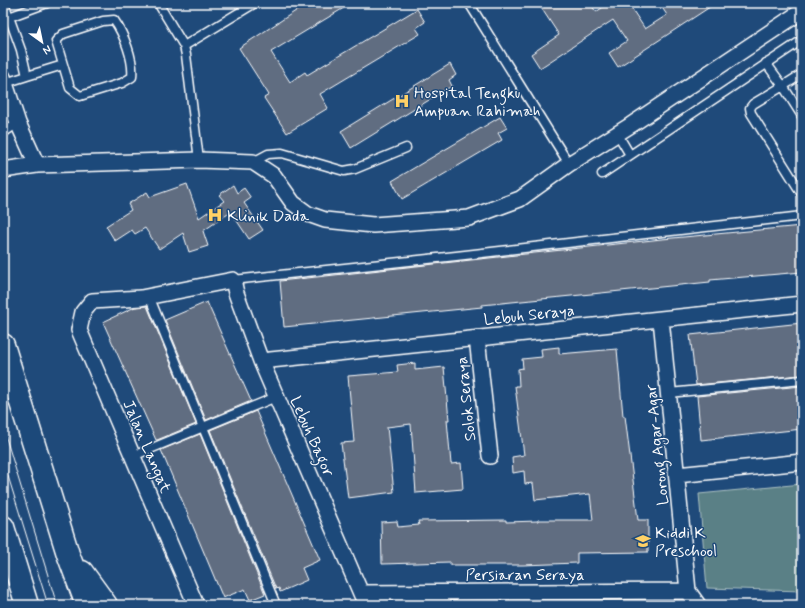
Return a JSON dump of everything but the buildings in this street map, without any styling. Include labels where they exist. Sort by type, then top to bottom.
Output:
[{"type":"highway","points":[[3,346],[68,554],[87,605]]},
{"type":"highway","points":[[3,527],[27,605]]},
{"type":"highway","points":[[68,554],[106,605]]},
{"type":"street","points":[[3,170],[38,165],[199,160],[253,162],[274,176],[293,203],[308,214],[325,220],[373,225],[469,218],[520,199],[569,164],[617,134],[802,11]]},
{"type":"street","points":[[4,80],[18,123],[38,165]]},
{"type":"street","points":[[149,296],[233,280]]},
{"type":"street","name":"Lebuh Bagor","points":[[233,280],[236,293],[261,361],[364,599]]},
{"type":"street","name":"Jalan Langat","points":[[149,296],[92,301],[83,312],[79,330],[196,605]]},
{"type":"street","name":"Lebuh Seraya","points":[[261,361],[802,304]]},
{"type":"street","name":"Lorong Agar-Agar","points":[[661,319],[688,591]]},
{"type":"street","name":"Solok Seraya","points":[[477,338],[490,456]]},
{"type":"street","points":[[677,475],[802,462]]},
{"type":"street","points":[[680,605],[688,591],[698,605]]},
{"type":"street","name":"Persiaran Seraya","points":[[364,599],[688,591]]},
{"type":"lane","points":[[4,3],[21,50],[27,76]]},
{"type":"lane","points":[[9,17],[47,3]]},
{"type":"lane","points":[[158,3],[184,46],[199,160]]},
{"type":"lane","points":[[184,46],[244,6],[255,3]]},
{"type":"lane","points":[[469,3],[569,164]]},
{"type":"lane","points":[[114,20],[121,30],[133,68],[132,77],[122,84],[80,96],[70,88],[62,65],[56,41],[63,34],[103,21],[114,20]]},
{"type":"lane","points":[[602,174],[802,40]]},
{"type":"lane","points":[[766,64],[783,86],[802,116]]},
{"type":"lane","points":[[4,80],[27,76],[62,65]]},
{"type":"lane","points":[[802,74],[753,104],[750,108],[751,113],[802,194]]},
{"type":"lane","points":[[3,131],[6,131],[18,123]]},
{"type":"lane","points":[[617,134],[630,155]]},
{"type":"lane","points":[[253,162],[268,154],[282,153],[344,171],[355,169],[406,148]]},
{"type":"lane","points":[[233,280],[802,216]]},
{"type":"lane","points":[[149,296],[276,605]]},
{"type":"lane","points":[[669,393],[802,380]]},
{"type":"lane","points":[[133,456],[276,397]]},
{"type":"green space","points":[[802,484],[802,591],[707,588],[699,494]]},
{"type":"tram line","points":[[3,428],[57,605]]},
{"type":"tram line","points":[[3,460],[48,605]]},
{"type":"place","name":"Hospital Tengku Ampuan Rahimah","points":[[402,101]]},
{"type":"place","name":"Klinik Dada","points":[[215,215]]},
{"type":"place","name":"Kiddi K Preschool","points":[[643,541]]}]
